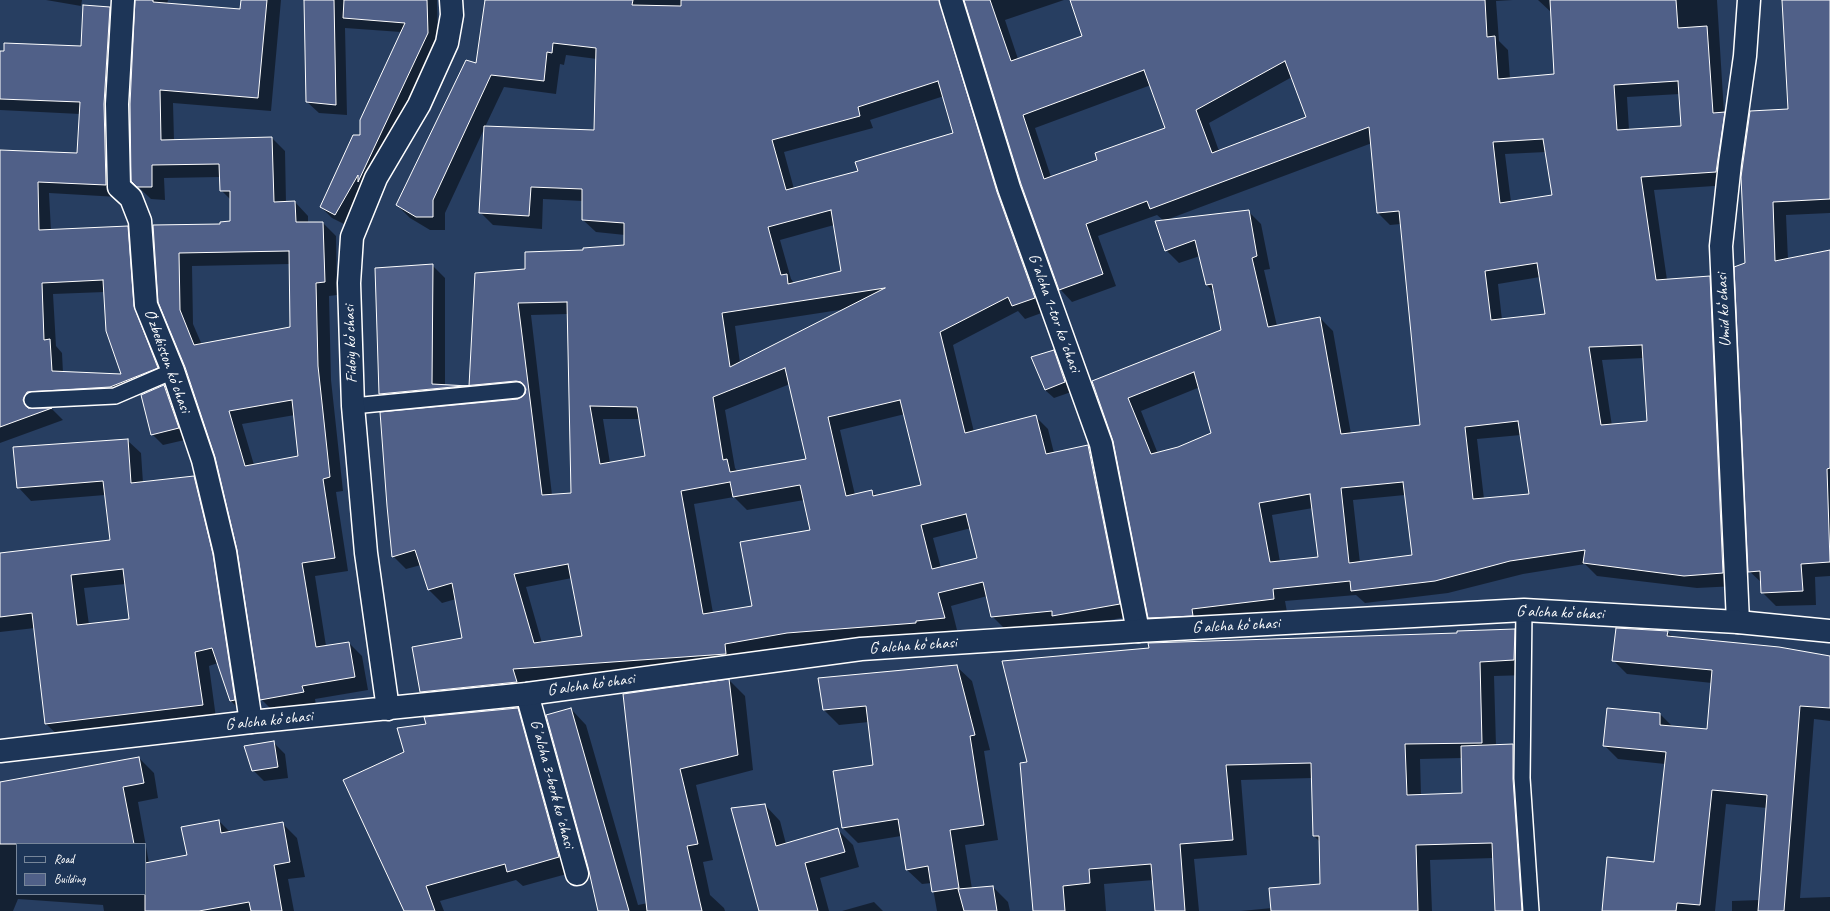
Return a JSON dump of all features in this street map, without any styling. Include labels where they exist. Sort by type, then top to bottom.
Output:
[{"type":"street","name":"Oʻzbekiston koʻchasi","points":[[123,0],[117,104],[119,187],[131,198],[140,221],[146,305],[173,371],[203,460],[225,552],[251,722]]},
{"type":"street","name":"Fidoiy koʻchasi","points":[[388,709],[366,553],[353,406],[349,283],[352,237],[376,178],[419,105],[447,43],[452,15],[451,0]]},
{"type":"street","name":"Gʼalcha 1-tor koʼchasi","points":[[950,0],[1009,188],[1101,444],[1138,631]]},
{"type":"street","name":"Umid koʻchasi","points":[[1738,622],[1721,246],[1730,162],[1745,56],[1749,0]]},
{"type":"street","name":"Gʻalcha koʻchasi","points":[[0,751],[251,722],[527,694],[861,649],[1138,631],[1524,610],[1738,622],[1830,632]]},
{"type":"street","name":"Gʼalcha 3-berk koʼchasi","points":[[527,694],[576,874]]},
{"type":"lane","points":[[32,400],[115,396],[173,371]]},
{"type":"lane","points":[[353,406],[442,399],[517,390]]},
{"type":"lane","points":[[1524,610],[1522,778],[1531,911]]},
{"type":"building","points":[[135,0],[153,0],[153,2],[240,9],[241,0],[267,0],[258,98],[160,90],[161,140],[272,137],[274,202],[295,201],[296,222],[323,222],[325,282],[316,283],[318,366],[330,477],[323,479],[335,558],[302,563],[316,647],[349,642],[355,677],[302,686],[304,692],[260,700],[237,550],[215,457],[185,367],[158,302],[153,225],[220,224],[220,222],[230,221],[230,191],[220,191],[219,164],[152,165],[152,187],[137,187],[131,181],[130,104]],"holes":[[[289,251],[290,327],[194,345],[180,310],[179,253]],[[292,400],[298,456],[245,466],[229,411]]]},
{"type":"building","points":[[304,0],[334,0],[336,105],[306,102]]},
{"type":"building","points":[[344,0],[427,0],[428,33],[358,182],[358,175],[335,215],[320,207],[353,135],[360,135],[360,120],[405,23],[343,18]]},
{"type":"building","points":[[485,0],[633,0],[632,5],[681,6],[681,0],[939,0],[997,192],[1035,298],[1012,306],[1008,297],[940,332],[965,433],[1036,415],[1046,454],[1088,445],[1120,604],[1052,616],[1052,611],[991,617],[983,582],[938,593],[945,618],[916,621],[916,623],[787,633],[725,644],[726,654],[513,669],[517,682],[420,692],[412,647],[462,638],[452,583],[428,590],[415,550],[392,557],[380,412],[518,399],[525,394],[526,389],[521,382],[516,381],[469,385],[475,273],[525,269],[525,252],[583,250],[583,248],[624,245],[624,223],[582,220],[582,189],[531,187],[529,216],[479,213],[484,126],[594,130],[596,48],[553,43],[552,53],[547,52],[544,81],[491,75],[433,200],[433,217],[416,217],[396,205],[466,60],[476,63]],"holes":[[[938,81],[953,133],[855,162],[858,171],[786,190],[772,140],[860,116],[858,107]],[[831,210],[841,271],[788,284],[787,274],[781,275],[768,227]],[[885,288],[730,367],[722,313]],[[567,302],[571,493],[542,495],[518,303]],[[785,368],[806,459],[730,472],[727,459],[723,460],[713,397]],[[900,400],[921,485],[873,496],[872,490],[846,496],[828,417]],[[590,406],[637,407],[645,456],[600,464]],[[730,482],[733,497],[800,485],[810,530],[740,542],[752,606],[703,614],[681,491]],[[966,514],[977,558],[932,569],[921,525]],[[568,564],[582,636],[534,643],[514,574]]]},
{"type":"building","points":[[964,0],[990,0],[1011,61],[1082,36],[1070,0],[1485,0],[1487,37],[1495,36],[1498,79],[1554,74],[1550,0],[1676,0],[1678,28],[1707,26],[1713,113],[1725,112],[1716,172],[1641,177],[1656,280],[1710,276],[1723,573],[1684,576],[1583,563],[1585,550],[1510,561],[1435,581],[1351,591],[1350,581],[1273,589],[1274,599],[1192,609],[1193,616],[1148,618],[1113,441],[1092,381],[1221,330],[1212,284],[1206,285],[1195,240],[1165,251],[1155,221],[1249,210],[1257,256],[1252,258],[1268,327],[1320,317],[1341,434],[1420,425],[1399,211],[1377,213],[1369,127],[1150,209],[1147,201],[1086,224],[1103,274],[1059,290],[1021,184]],"holes":[[[1285,61],[1306,117],[1212,153],[1196,110]],[[1144,70],[1165,128],[1095,153],[1097,160],[1044,179],[1023,115]],[[1678,81],[1681,126],[1617,130],[1614,85]],[[1543,139],[1552,195],[1500,203],[1493,142]],[[1537,263],[1545,314],[1491,320],[1485,271]],[[1642,345],[1647,421],[1601,425],[1589,347]],[[1194,372],[1211,433],[1178,447],[1151,454],[1128,398]],[[1518,421],[1529,494],[1473,499],[1465,427]],[[1403,482],[1412,555],[1349,563],[1341,488]],[[1310,494],[1318,557],[1270,562],[1259,503]]]},
{"type":"building","points":[[1782,0],[1830,0],[1830,199],[1773,202],[1775,261],[1830,250],[1830,468],[1827,469],[1830,562],[1801,564],[1803,591],[1761,593],[1760,571],[1748,572],[1734,267],[1745,263],[1741,177],[1750,111],[1788,109]]},
{"type":"building","points":[[83,5],[110,7],[104,104],[106,185],[38,182],[39,230],[128,226],[134,306],[158,368],[110,387],[27,392],[23,400],[28,408],[52,408],[0,427],[0,150],[77,153],[80,102],[0,99],[0,51],[4,51],[4,43],[81,46]],"holes":[[[103,280],[106,331],[121,374],[52,371],[50,339],[44,340],[42,283]]]},
{"type":"building","points":[[433,264],[432,384],[465,386],[379,394],[375,268]]},
{"type":"building","points":[[1054,350],[1065,382],[1045,390],[1031,357]]},
{"type":"building","points":[[164,385],[179,428],[151,435],[141,395]]},
{"type":"building","points":[[128,439],[131,483],[194,476],[213,554],[235,700],[230,701],[212,648],[195,652],[203,705],[45,724],[32,613],[0,617],[0,553],[110,540],[103,481],[17,488],[13,447]],"holes":[[[123,569],[129,619],[77,625],[71,575]]]},
{"type":"building","points":[[1616,628],[1668,631],[1667,636],[1779,647],[1830,656],[1830,708],[1800,706],[1784,911],[1758,911],[1767,795],[1712,790],[1700,905],[1677,903],[1676,911],[1602,911],[1607,857],[1654,862],[1666,752],[1603,746],[1607,708],[1660,713],[1660,725],[1707,729],[1712,670],[1612,661]]},
{"type":"building","points":[[1515,629],[1514,660],[1480,662],[1482,743],[1405,744],[1407,795],[1462,793],[1461,746],[1513,744],[1513,779],[1522,911],[1495,911],[1492,843],[1416,845],[1418,911],[1271,911],[1269,888],[1320,884],[1319,836],[1313,836],[1311,763],[1226,765],[1233,840],[1180,844],[1185,911],[1155,911],[1151,864],[1089,869],[1090,883],[1063,886],[1065,911],[1033,911],[1020,763],[1027,762],[1002,661],[1149,648],[1148,643],[1457,633],[1457,631]]},
{"type":"building","points":[[957,665],[975,735],[970,736],[984,825],[950,830],[959,888],[932,892],[928,866],[906,870],[898,819],[842,828],[833,771],[873,765],[866,706],[823,710],[818,678]]},
{"type":"building","points":[[729,679],[738,755],[680,769],[698,844],[687,846],[702,911],[647,911],[623,694]]},
{"type":"building","points":[[518,708],[559,857],[507,872],[505,864],[426,886],[435,911],[404,911],[343,780],[404,752],[397,728],[426,724],[424,717]]},
{"type":"building","points":[[571,708],[629,911],[598,911],[588,867],[546,715]]},
{"type":"building","points":[[274,741],[278,767],[252,771],[244,746]]},
{"type":"building","points":[[139,757],[144,783],[123,787],[134,843],[0,844],[0,782]]},
{"type":"building","points":[[765,804],[776,846],[838,828],[845,852],[805,863],[818,911],[759,911],[731,808]]},
{"type":"building","points":[[219,820],[221,833],[283,822],[290,862],[274,865],[282,911],[251,911],[249,902],[199,911],[145,911],[146,863],[187,855],[181,827]]},
{"type":"building","points":[[993,886],[997,911],[964,911],[958,889]]}]
